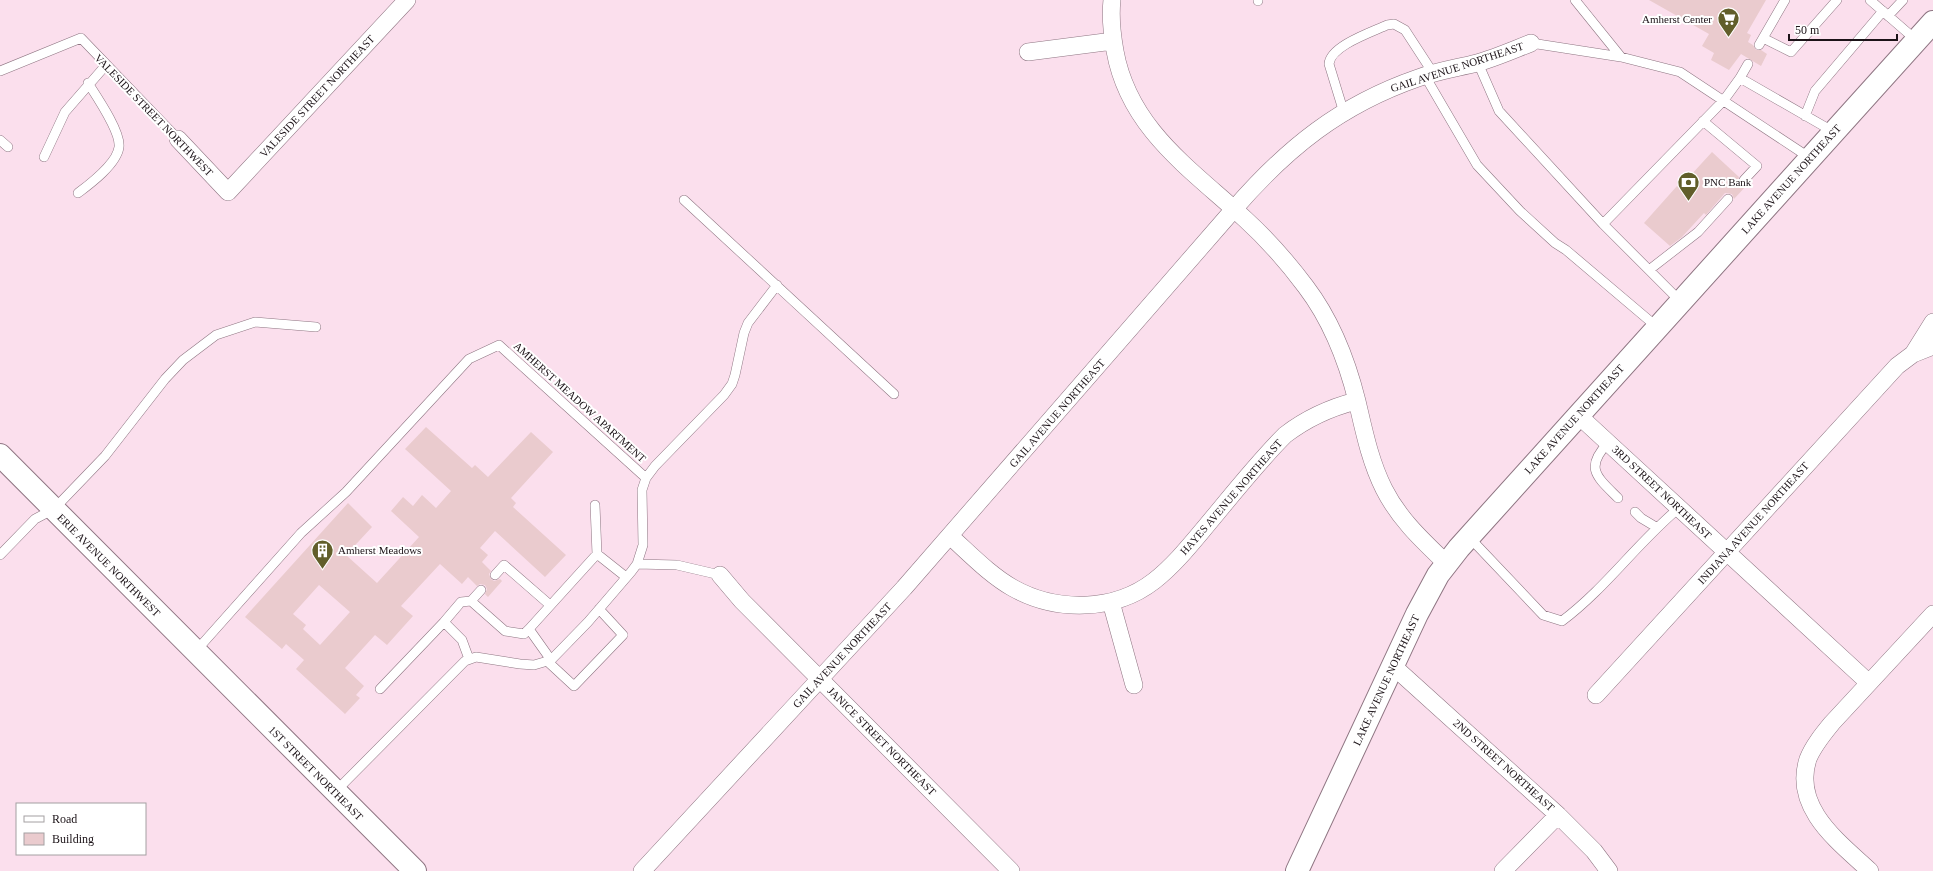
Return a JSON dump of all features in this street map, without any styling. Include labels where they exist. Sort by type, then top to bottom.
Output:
[{"type":"street","name":"VALESIDE STREET NORTHEAST","points":[[228,192],[407,0]]},
{"type":"street","points":[[1112,0],[1113,41],[1122,78],[1136,110],[1175,156],[1267,240],[1294,272],[1322,310],[1346,364],[1372,459],[1391,502],[1402,518],[1423,542],[1447,564]]},
{"type":"street","name":"LAKE AVENUE NORTHEAST","points":[[1297,871],[1434,582],[1447,564],[1469,537],[1680,301],[1933,22]]},
{"type":"street","points":[[1028,52],[1113,41]]},
{"type":"street","name":"GAIL AVENUE NORTHEAST","points":[[642,871],[950,536],[1273,166],[1297,145],[1365,100],[1429,74],[1478,62],[1531,43]]},
{"type":"street","name":"VALESIDE STREET NORTHWEST","points":[[178,139],[228,192]]},
{"type":"street","name":"INDIANA AVENUE NORTHEAST","points":[[1914,354],[1933,322]]},
{"type":"street","name":"INDIANA AVENUE NORTHEAST","points":[[1596,695],[1726,551],[1897,366],[1914,354],[1933,346]]},
{"type":"street","name":"HAYES AVENUE NORTHEAST","points":[[950,536],[996,577],[1024,594],[1056,603],[1078,605],[1111,602],[1143,588],[1170,568],[1285,435],[1303,421],[1321,412],[1356,401]]},
{"type":"street","name":"3RD STREET NORTHEAST","points":[[1578,415],[1869,683]]},
{"type":"street","name":"ERIE AVENUE NORTHWEST","points":[[0,455],[218,675]]},
{"type":"street","name":"JANICE STREET NORTHEAST","points":[[720,575],[742,601],[1011,871]]},
{"type":"street","points":[[1111,602],[1134,685]]},
{"type":"street","points":[[1870,871],[1830,834],[1817,818],[1812,808],[1806,787],[1806,767],[1817,743],[1869,683],[1933,614]]},
{"type":"street","name":"2ND STREET NORTHEAST","points":[[1393,666],[1558,815],[1594,851],[1609,871]]},
{"type":"street","name":"1ST STREET NORTHEAST","points":[[218,675],[415,871]]},
{"type":"street","points":[[1504,871],[1558,815]]},
{"type":"lane","points":[[1575,0],[1621,56]]},
{"type":"lane","points":[[1785,0],[1761,41],[1791,52],[1837,0]]},
{"type":"lane","points":[[1870,0],[1916,40]]},
{"type":"lane","points":[[1805,116],[1814,91],[1886,14],[1903,0]]},
{"type":"lane","points":[[1344,113],[1329,64],[1332,54],[1342,47],[1387,25],[1394,24],[1405,30],[1477,165],[1520,211],[1555,243],[1566,250],[1657,327]]},
{"type":"lane","name":"VALESIDE STREET NORTHWEST","points":[[0,71],[81,38],[178,139]]},
{"type":"lane","points":[[1531,43],[1621,56],[1680,72],[1810,158]]},
{"type":"lane","points":[[1478,62],[1499,111],[1603,224],[1680,301]]},
{"type":"lane","points":[[1603,224],[1724,100],[1748,64]]},
{"type":"lane","points":[[44,157],[65,112],[88,83],[106,65]]},
{"type":"lane","points":[[1740,78],[1834,132]]},
{"type":"lane","points":[[78,193],[89,185],[113,161],[119,147],[117,134],[108,115],[88,83]]},
{"type":"lane","points":[[1703,122],[1757,166],[1744,180]]},
{"type":"lane","points":[[0,140],[8,147]]},
{"type":"lane","points":[[1649,270],[1698,232],[1728,199]]},
{"type":"lane","points":[[684,200],[894,394]]},
{"type":"lane","name":"AMHERST MEADOW APARTMENT","points":[[195,652],[301,532],[346,492],[469,359],[499,345],[646,478],[655,466],[724,395],[732,384],[748,323],[777,285]]},
{"type":"lane","points":[[0,555],[35,519],[54,509],[105,456],[165,379],[182,360],[216,335],[255,322],[316,326]]},
{"type":"lane","points":[[1608,443],[1598,454],[1594,462],[1596,473],[1603,483],[1618,498]]},
{"type":"lane","points":[[335,792],[456,668],[469,659],[476,657],[488,658],[534,665],[549,660],[599,609],[637,564],[643,545],[641,498],[646,478]]},
{"type":"lane","points":[[471,601],[505,631],[524,634],[597,554],[595,505]]},
{"type":"lane","points":[[1469,537],[1543,615],[1562,621],[1585,604],[1656,527],[1679,508]]},
{"type":"lane","points":[[1635,512],[1646,522],[1656,527]]},
{"type":"lane","points":[[597,554],[626,577]]},
{"type":"lane","points":[[637,564],[677,565],[720,575]]},
{"type":"lane","points":[[495,575],[504,565],[550,605]]},
{"type":"lane","points":[[380,690],[461,602],[471,601],[481,590]]},
{"type":"lane","points":[[529,629],[549,660],[574,686],[623,635],[599,609]]},
{"type":"lane","points":[[444,622],[462,640],[469,659]]},
{"type":"building","name":"Amherst Center","points":[[1649,0],[1766,0],[1747,33],[1751,35],[1748,42],[1753,45],[1756,50],[1761,50],[1767,54],[1761,66],[1741,54],[1729,70],[1711,60],[1714,53],[1702,46],[1709,34]]},
{"type":"building","points":[[1712,152],[1739,177],[1738,181],[1740,185],[1747,185],[1734,199],[1732,194],[1725,193],[1706,215],[1704,213],[1682,237],[1670,246],[1644,223],[1677,186],[1679,188]]},
{"type":"building","name":"Amherst Meadows","points":[[426,427],[472,468],[475,465],[488,477],[531,432],[553,452],[511,498],[516,503],[513,507],[566,555],[545,577],[495,531],[480,548],[488,555],[482,562],[491,571],[489,574],[491,579],[494,581],[500,579],[502,581],[488,597],[485,594],[487,589],[485,585],[480,584],[477,586],[468,577],[462,584],[440,564],[401,606],[413,616],[387,645],[375,635],[345,668],[364,686],[356,695],[360,698],[345,714],[296,669],[304,660],[286,644],[282,649],[245,617],[348,503],[372,527],[346,555],[377,583],[419,537],[391,511],[403,497],[413,506],[422,495],[436,508],[451,491],[405,449]],"holes":[[[319,585],[350,612],[320,645],[303,629],[306,625],[293,614]]]},
{"type":"place","name":"Amherst Center","points":[[1728,38]]},
{"type":"place","name":"PNC Bank","points":[[1689,202]]},
{"type":"place","name":"Amherst Meadows","points":[[323,570]]}]
